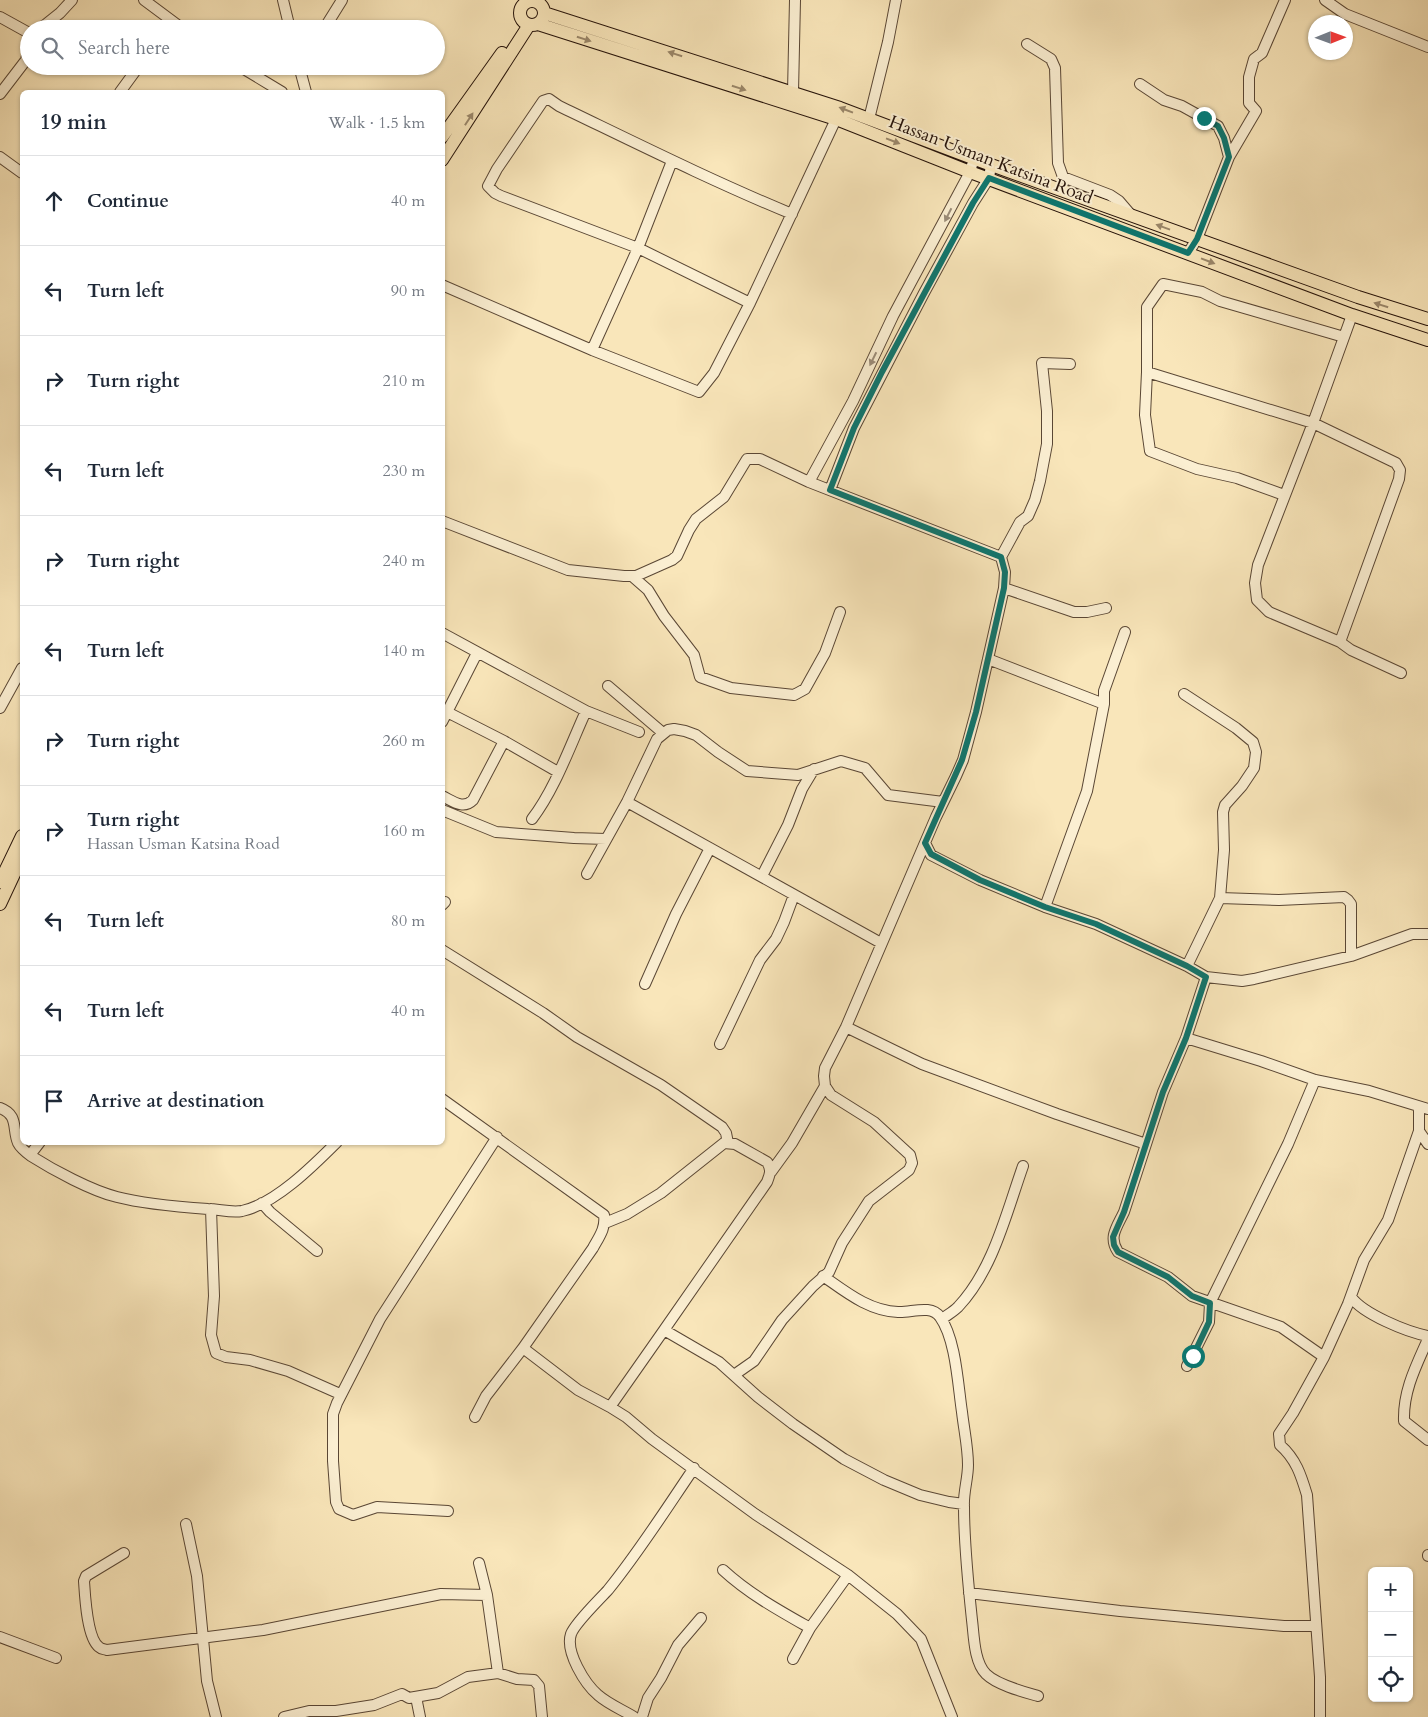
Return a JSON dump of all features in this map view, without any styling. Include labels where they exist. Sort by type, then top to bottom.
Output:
[{"type":"main road","name":"Hassan Usman Katsina Road","points":[[537,12],[793,92],[1358,297],[1428,319]]},
{"type":"main road","name":"Hassan Usman Katsina Road","points":[[537,12],[836,119],[970,172],[1352,315],[1428,340]]},
{"type":"main road","points":[[445,133],[537,12]]},
{"type":"main road","points":[[445,155],[537,12]]},
{"type":"main road","points":[[0,882],[20,840]]},
{"type":"main road","points":[[0,904],[19,871]]},
{"type":"street","points":[[51,20],[72,0]]},
{"type":"street","points":[[144,0],[162,20]]},
{"type":"street","points":[[283,0],[288,20]]},
{"type":"street","points":[[330,20],[342,0]]},
{"type":"street","points":[[793,92],[795,0]]},
{"type":"street","points":[[869,119],[896,0]]},
{"type":"street","points":[[1188,253],[1197,239],[1229,157],[1256,111],[1249,103],[1248,77],[1254,59],[1262,53],[1285,0]]},
{"type":"street","points":[[1325,0],[1344,14],[1428,47]]},
{"type":"street","points":[[0,18],[20,28]]},
{"type":"street","points":[[1027,44],[1051,59],[1055,68],[1058,163],[1063,176],[1110,195],[1119,201],[1132,216]]},
{"type":"street","points":[[0,94],[20,68]]},
{"type":"street","points":[[121,90],[132,75]]},
{"type":"street","points":[[254,75],[279,90]]},
{"type":"street","points":[[301,75],[305,90]]},
{"type":"street","points":[[1140,84],[1164,100],[1182,106],[1218,126],[1224,138],[1229,157]]},
{"type":"street","points":[[750,303],[638,248],[495,193],[488,186],[497,169],[543,101],[549,99],[559,106],[729,188],[792,214]]},
{"type":"street","points":[[445,286],[592,350],[699,392],[714,372],[750,303],[836,119]]},
{"type":"street","points":[[0,157],[20,172]]},
{"type":"street","points":[[809,482],[853,401],[893,316],[970,172],[974,158]]},
{"type":"street","points":[[592,350],[638,248],[672,161]]},
{"type":"street","points":[[830,490],[854,428],[973,203],[989,178],[991,165]]},
{"type":"street","points":[[1284,495],[1150,451],[1145,414],[1148,372],[1147,307],[1163,284],[1202,292],[1220,301],[1344,337]]},
{"type":"street","points":[[1352,315],[1313,423],[1258,565],[1255,583],[1257,600],[1269,612],[1340,642],[1351,650],[1401,673]]},
{"type":"street","points":[[734,1376],[754,1361],[782,1320],[813,1286],[829,1272],[842,1243],[869,1201],[909,1170],[912,1163],[910,1155],[874,1122],[832,1095],[825,1086],[825,1068],[846,1027],[962,760],[976,712],[1004,588],[1005,572],[1001,557],[1020,522],[1028,516],[1040,481],[1047,444],[1047,411],[1042,363],[1070,364]]},
{"type":"street","points":[[1148,372],[1313,423],[1396,462],[1400,470],[1399,479],[1340,642]]},
{"type":"street","points":[[445,522],[568,570],[632,576],[672,560],[677,556],[696,519],[724,497],[747,459],[760,459],[809,482],[1001,557]]},
{"type":"street","points":[[632,576],[648,590],[664,616],[694,655],[700,677],[731,688],[794,694],[805,689],[825,653],[840,612]]},
{"type":"street","points":[[1004,588],[1074,612],[1087,612],[1106,608]]},
{"type":"street","points":[[1045,907],[1086,791],[1104,704],[1104,691],[1125,632]]},
{"type":"street","points":[[445,635],[586,711],[639,732]]},
{"type":"street","points":[[445,716],[477,653]]},
{"type":"street","points":[[988,658],[1104,704]]},
{"type":"street","points":[[0,708],[20,672]]},
{"type":"street","points":[[608,686],[662,733]]},
{"type":"street","points":[[1184,694],[1236,728],[1253,742],[1256,752],[1254,768],[1242,786],[1225,805],[1223,812],[1224,850],[1220,898],[1187,966]]},
{"type":"street","points":[[532,819],[542,805],[586,711]]},
{"type":"street","points":[[447,712],[504,741],[558,772]]},
{"type":"street","points":[[587,874],[627,802],[657,739],[662,733],[674,729],[696,735],[747,771],[798,775],[841,761],[865,768],[888,795],[944,802]]},
{"type":"street","points":[[445,797],[463,806],[469,804],[473,800],[504,741]]},
{"type":"street","points":[[762,876],[788,825],[802,789],[814,769]]},
{"type":"street","points":[[627,802],[881,943]]},
{"type":"street","points":[[445,811],[496,832],[606,839]]},
{"type":"street","points":[[925,843],[931,854],[980,880],[1045,907],[1096,924],[1187,966],[1206,977],[1242,981],[1254,980],[1352,956],[1405,936],[1428,934]]},
{"type":"street","points":[[645,984],[676,914],[710,848]]},
{"type":"street","points":[[720,1044],[760,960],[776,939],[794,896]]},
{"type":"street","points":[[1220,898],[1279,900],[1344,897],[1351,904],[1352,956]]},
{"type":"street","points":[[445,952],[543,1013],[577,1037],[661,1086],[722,1127],[726,1133],[728,1143]]},
{"type":"street","points":[[1206,977],[1186,1038],[1163,1092],[1124,1212],[1113,1237],[1114,1245],[1118,1252],[1168,1277],[1192,1296],[1281,1327],[1324,1357]]},
{"type":"street","points":[[846,1027],[922,1064],[1057,1114],[1146,1144]]},
{"type":"street","points":[[1186,1038],[1315,1080],[1369,1091],[1424,1108],[1388,1220],[1364,1260],[1324,1357],[1279,1434],[1280,1444],[1290,1454],[1300,1471],[1307,1496],[1320,1677],[1320,1717]]},
{"type":"street","points":[[1187,1366],[1209,1322],[1210,1303],[1280,1161],[1315,1080]]},
{"type":"street","points":[[610,1407],[767,1182],[771,1172],[792,1143],[825,1086]]},
{"type":"street","points":[[445,1101],[604,1215],[605,1223],[593,1248],[523,1348],[486,1396],[475,1417]]},
{"type":"street","points":[[0,1108],[7,1110],[14,1120],[18,1144],[30,1155],[68,1176],[116,1197],[188,1208],[242,1211],[262,1203],[305,1173],[334,1145]]},
{"type":"street","points":[[1418,1131],[1428,1144]]},
{"type":"street","points":[[448,1512],[377,1507],[353,1515],[339,1510],[336,1502],[333,1414],[340,1394],[380,1318],[497,1137]]},
{"type":"street","points":[[605,1223],[627,1214],[661,1193],[724,1143],[735,1144],[767,1162],[771,1172]]},
{"type":"street","points":[[30,1155],[38,1145]]},
{"type":"street","points":[[942,1318],[957,1308],[979,1278],[998,1236],[1023,1166]]},
{"type":"street","points":[[262,1203],[270,1212],[317,1251]]},
{"type":"street","points":[[211,1209],[214,1296],[211,1335],[216,1352],[226,1357],[250,1360],[288,1371],[340,1394]]},
{"type":"street","points":[[824,1276],[847,1293],[874,1307],[897,1312],[934,1311],[942,1318],[957,1366],[967,1450],[968,1468],[964,1504],[966,1560],[978,1659],[986,1674],[1002,1684],[1038,1696]]},
{"type":"street","points":[[1350,1297],[1355,1303],[1385,1320],[1412,1333],[1428,1338],[1408,1384],[1404,1408],[1404,1422],[1428,1440]]},
{"type":"street","points":[[664,1330],[718,1362],[793,1424],[844,1459],[884,1480],[920,1495],[964,1504]]},
{"type":"street","points":[[523,1348],[578,1390],[626,1417],[652,1439],[755,1514],[848,1575],[897,1614],[921,1639],[952,1717]]},
{"type":"street","points":[[634,1717],[598,1696],[585,1679],[572,1655],[571,1634],[608,1590],[694,1468]]},
{"type":"street","points":[[186,1524],[197,1576],[207,1681],[216,1717]]},
{"type":"street","points":[[124,1553],[86,1576],[84,1581],[84,1593],[94,1638],[99,1647],[107,1650],[263,1630],[441,1594],[487,1595]]},
{"type":"street","points":[[479,1563],[487,1595],[498,1673]]},
{"type":"street","points":[[723,1570],[738,1584],[767,1604],[810,1628]]},
{"type":"street","points":[[793,1659],[810,1628],[848,1575]]},
{"type":"street","points":[[970,1593],[1120,1611],[1276,1626],[1316,1626]]},
{"type":"street","points":[[642,1717],[648,1698],[662,1678],[678,1645],[701,1618]]},
{"type":"street","points":[[0,1637],[56,1658]]},
{"type":"street","points":[[284,1717],[309,1711],[336,1711],[374,1705],[402,1694],[409,1698],[438,1693],[468,1677],[498,1673],[517,1679],[534,1680],[539,1686],[542,1717]]},
{"type":"street","points":[[416,1697],[420,1717]]},
{"type":"route","points":[[1193,1356],[1209,1322],[1210,1303],[1192,1296],[1168,1277],[1118,1252],[1114,1245],[1113,1237],[1124,1212],[1163,1092],[1186,1038],[1206,977],[1187,966],[1096,924],[1045,907],[980,880],[931,854],[925,843],[956,776],[976,712],[1004,588],[1005,572],[1001,557],[830,490],[854,428],[882,372],[973,203],[989,178],[1188,253],[1197,239],[1229,157],[1224,138],[1218,126],[1204,118]]}]
